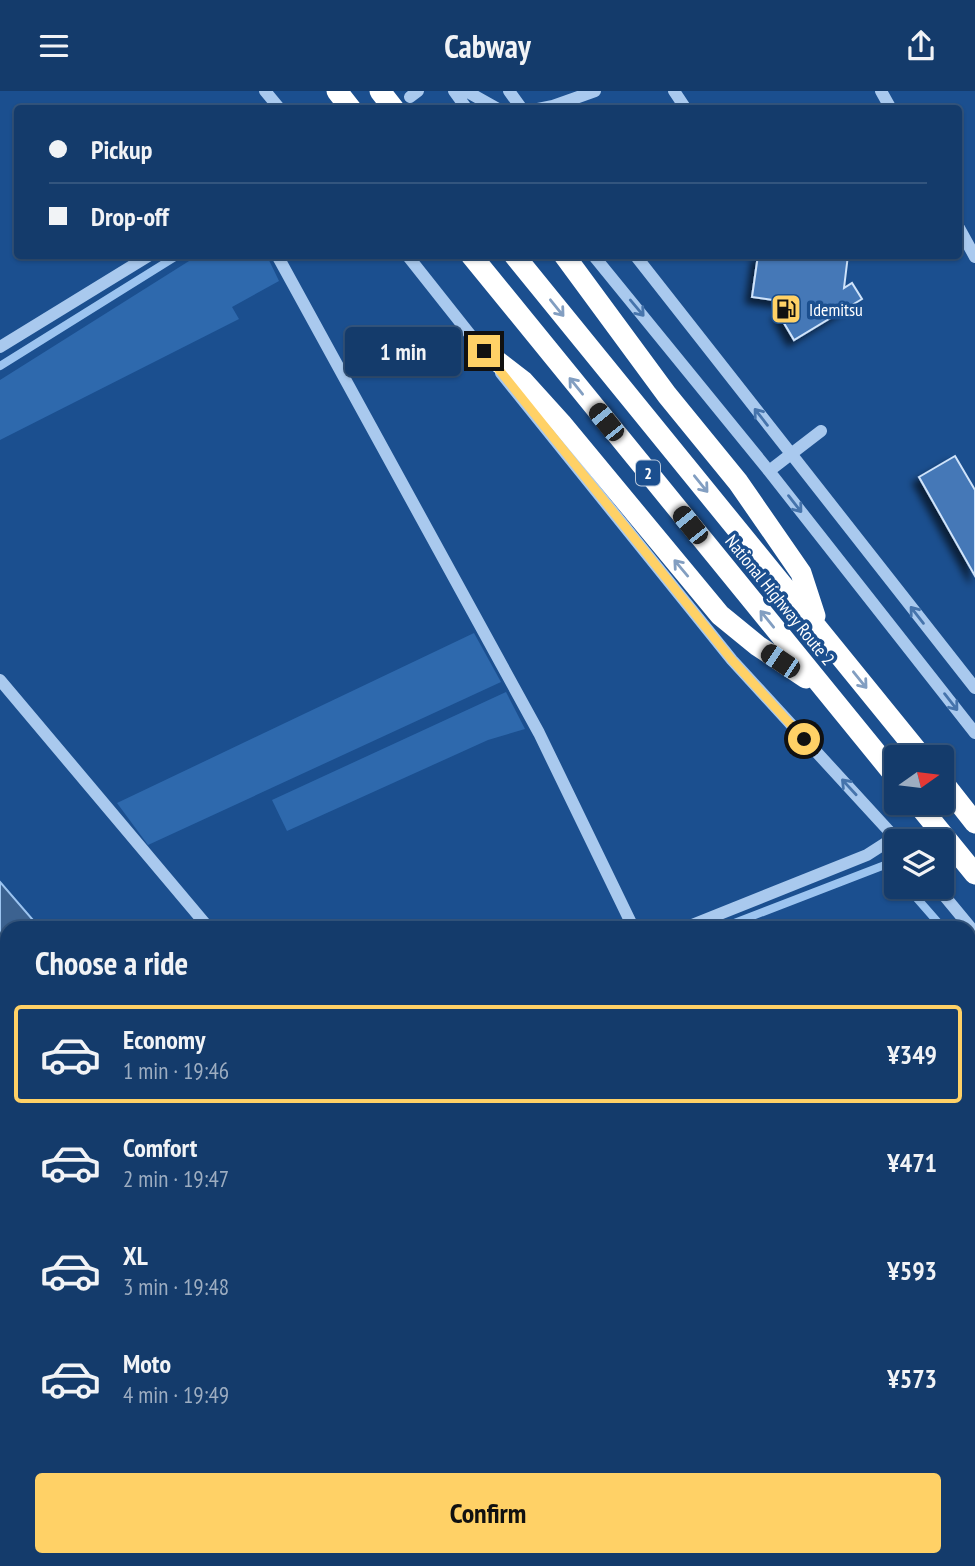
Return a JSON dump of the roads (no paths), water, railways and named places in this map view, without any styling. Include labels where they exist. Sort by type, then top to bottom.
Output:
[{"type":"highway","points":[[337,91],[348,105]]},
{"type":"highway","points":[[380,91],[408,99]]},
{"type":"highway","name":"National Highway Route 2","points":[[474,259],[884,762]]},
{"type":"highway","name":"National Highway Route 2","points":[[517,259],[913,745]]},
{"type":"highway","points":[[567,259],[667,395],[738,482],[801,573],[819,628]]},
{"type":"highway","points":[[484,351],[523,381],[561,423],[720,615],[758,646],[825,691]]},
{"type":"highway","points":[[954,796],[975,823]]},
{"type":"highway","points":[[927,815],[975,874]]},
{"type":"street","points":[[265,91],[277,105]]},
{"type":"street","points":[[466,91],[491,105]]},
{"type":"street","points":[[557,105],[595,91]]},
{"type":"street","points":[[962,233],[975,257]]},
{"type":"street","points":[[0,347],[143,259]]},
{"type":"street","points":[[279,259],[539,733],[630,921]]},
{"type":"street","points":[[411,259],[732,660],[888,829]]},
{"type":"street","points":[[596,259],[769,471],[975,733]]},
{"type":"street","points":[[638,259],[975,688]]},
{"type":"street","points":[[769,471],[821,431]]},
{"type":"street","points":[[0,680],[203,921]]},
{"type":"street","points":[[702,921],[884,846]]},
{"type":"street","points":[[947,899],[965,921]]},
{"type":"waterway","points":[[0,366],[172,259]]},
{"type":"waterway","points":[[740,921],[884,865]]},
{"type":"waterway","points":[[918,899],[937,921]]},
{"type":"place","name":"Idemitsu","points":[[786,309]]}]
